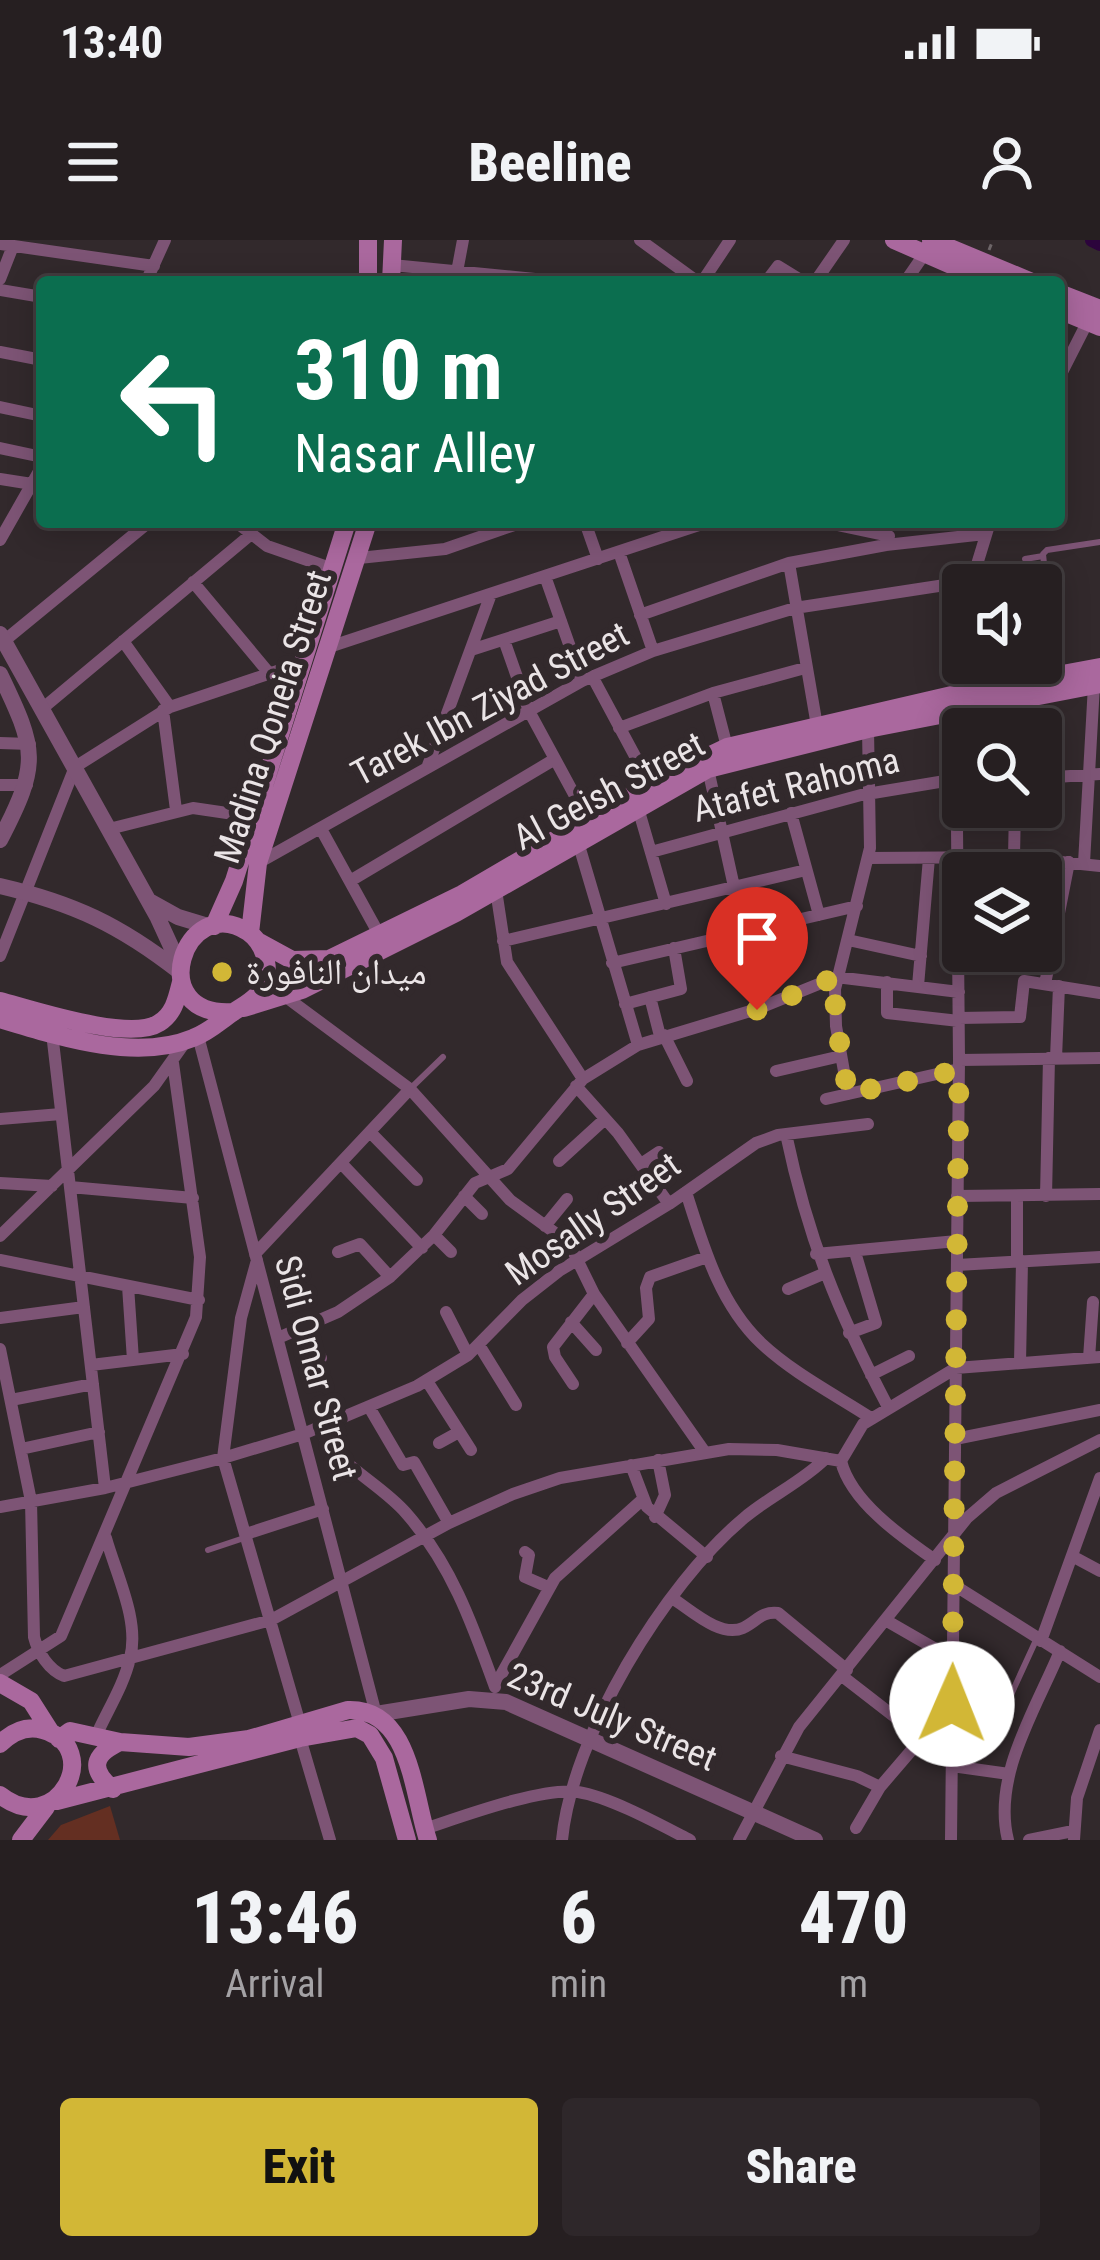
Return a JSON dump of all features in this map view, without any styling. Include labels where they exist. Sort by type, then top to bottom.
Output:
[{"type":"main road","points":[[368,240],[368,274]]},
{"type":"main road","points":[[391,274],[393,240]]},
{"type":"main road","points":[[894,240],[1014,276]]},
{"type":"main road","points":[[928,247],[979,276]]},
{"type":"main road","points":[[1065,296],[1096,316]]},
{"type":"main road","points":[[1065,311],[1096,316]]},
{"type":"main road","name":"Madina Qoneia Street","points":[[212,926],[234,881],[345,528]]},
{"type":"main road","name":"Madina Qoneia Street","points":[[255,938],[251,898],[258,863],[366,528]]},
{"type":"main road","name":"Al Geish Street","points":[[192,1039],[239,1010],[286,997],[496,890],[588,820],[727,747],[817,726],[1098,678]]},
{"type":"main road","name":"Al Geish Street","points":[[255,938],[280,956],[316,962],[578,842],[708,769],[956,702]]},
{"type":"main road","points":[[0,1001],[136,1030],[167,1018],[189,941],[212,926],[232,926],[255,938],[267,962],[265,984],[239,1010],[208,1010],[187,994],[180,973]]},
{"type":"main road","points":[[0,1019],[52,1033],[151,1047],[192,1039]]},
{"type":"main road","points":[[0,1679],[32,1701],[67,1748],[73,1770],[65,1792],[23,1839]]},
{"type":"main road","points":[[0,1795],[22,1809],[52,1804],[300,1731],[349,1710],[376,1714],[400,1742],[411,1837]]},
{"type":"main road","points":[[0,1744],[20,1730],[56,1736],[70,1731],[174,1747],[352,1728],[370,1735],[384,1757],[411,1837]]},
{"type":"main road","points":[[113,1789],[95,1765],[99,1754],[119,1742]]},
{"type":"street","points":[[149,276],[165,240]]},
{"type":"street","points":[[457,272],[463,240]]},
{"type":"street","points":[[640,240],[691,276]]},
{"type":"street","points":[[704,276],[730,240]]},
{"type":"street","points":[[819,276],[844,240]]},
{"type":"street","points":[[0,279],[7,245],[154,266]]},
{"type":"street","points":[[909,276],[928,247]]},
{"type":"street","points":[[771,276],[780,266],[795,276]]},
{"type":"street","points":[[391,274],[482,276]]},
{"type":"street","points":[[0,290],[36,296]]},
{"type":"street","points":[[1065,368],[1096,316]]},
{"type":"street","points":[[0,352],[36,359]]},
{"type":"street","points":[[0,407],[36,415]]},
{"type":"street","points":[[0,448],[36,459]]},
{"type":"street","points":[[0,540],[36,475]]},
{"type":"street","points":[[0,479],[32,484]]},
{"type":"street","points":[[140,528],[2,637],[148,900],[180,973]]},
{"type":"street","points":[[242,528],[267,546],[333,569]]},
{"type":"street","points":[[359,558],[445,549],[506,528]]},
{"type":"street","points":[[587,528],[598,559]]},
{"type":"street","points":[[329,647],[690,528]]},
{"type":"street","points":[[854,528],[890,535]]},
{"type":"street","points":[[640,615],[789,563],[890,535],[987,528],[977,564]]},
{"type":"street","points":[[43,707],[249,536]]},
{"type":"street","points":[[619,552],[652,651]]},
{"type":"street","points":[[789,563],[817,726]]},
{"type":"street","points":[[545,576],[587,678],[650,784]]},
{"type":"street","points":[[193,582],[269,674]]},
{"type":"street","name":"Tarek Ibn Ziyad Street","points":[[258,863],[587,678],[652,651],[795,608],[942,587]]},
{"type":"street","points":[[427,769],[491,594]]},
{"type":"street","points":[[470,650],[561,621]]},
{"type":"street","points":[[504,640],[529,711],[588,820]]},
{"type":"street","points":[[122,641],[166,708],[176,810]]},
{"type":"street","points":[[0,956],[75,767],[166,708],[304,662]]},
{"type":"street","points":[[619,728],[713,693],[805,668]]},
{"type":"street","points":[[0,674],[30,744],[27,785],[0,840]]},
{"type":"street","points":[[1062,901],[1094,818],[1098,678]]},
{"type":"street","points":[[956,708],[958,684]]},
{"type":"street","points":[[713,693],[727,747]]},
{"type":"street","points":[[0,714],[20,716]]},
{"type":"street","points":[[848,1094],[835,1014],[836,977],[868,858],[868,729]]},
{"type":"street","points":[[0,743],[30,744]]},
{"type":"street","points":[[350,881],[555,759]]},
{"type":"street","points":[[708,769],[744,932]]},
{"type":"street","points":[[1062,776],[1095,774]]},
{"type":"street","name":"Atafet Rahoma","points":[[652,852],[870,793],[942,783]]},
{"type":"street","points":[[0,785],[27,785]]},
{"type":"street","points":[[638,808],[665,904]]},
{"type":"street","points":[[109,829],[176,810],[211,809],[254,817]]},
{"type":"street","points":[[791,813],[819,915]]},
{"type":"street","points":[[321,829],[380,936]]},
{"type":"street","points":[[578,842],[638,1046]]},
{"type":"street","points":[[868,858],[942,858]]},
{"type":"street","points":[[918,986],[929,858]]},
{"type":"street","points":[[1062,861],[1100,866]]},
{"type":"street","points":[[503,941],[806,870]]},
{"type":"street","points":[[0,886],[92,914],[142,943],[180,973]]},
{"type":"street","points":[[496,890],[510,968],[579,1083],[669,1204]]},
{"type":"street","points":[[148,900],[212,926]]},
{"type":"street","points":[[612,962],[857,906]]},
{"type":"street","points":[[848,940],[921,956]]},
{"type":"street","points":[[625,1004],[682,989],[674,948]]},
{"type":"street","points":[[951,1840],[959,972]]},
{"type":"street","points":[[1046,1196],[1053,1058],[1051,972]]},
{"type":"street","points":[[278,1338],[386,1280],[434,1235],[475,1183],[508,1169],[579,1083],[638,1046],[757,1010],[836,977],[958,992]]},
{"type":"street","points":[[887,982],[887,1013],[959,1019],[1020,1017],[1024,981],[1100,993]]},
{"type":"street","points":[[286,997],[410,1089],[510,1200],[569,1243],[594,1294],[704,1451]]},
{"type":"street","points":[[650,997],[662,1035],[687,1081]]},
{"type":"street","points":[[52,1033],[105,1488]]},
{"type":"street","points":[[0,1236],[192,1039]]},
{"type":"street","name":"Sidi Omar Street","points":[[192,1039],[256,1256],[376,1714]]},
{"type":"street","points":[[776,1071],[841,1056]]},
{"type":"street","points":[[826,1100],[959,1065],[1100,1058]]},
{"type":"street","points":[[0,1679],[61,1636],[183,1354],[199,1300],[194,1198],[173,1063]]},
{"type":"street","points":[[330,1840],[224,1458],[241,1318],[256,1256],[410,1089]]},
{"type":"street","points":[[0,1119],[62,1114]]},
{"type":"street","points":[[559,1161],[605,1119]]},
{"type":"street","name":"Mosally Street","points":[[0,1507],[105,1488],[224,1458],[369,1407],[427,1381],[474,1350],[540,1285],[755,1143],[786,1134],[868,1124]]},
{"type":"street","points":[[370,1132],[418,1180]]},
{"type":"street","points":[[786,1134],[823,1274],[888,1407]]},
{"type":"street","points":[[641,1164],[658,1152]]},
{"type":"street","points":[[341,1163],[422,1248]]},
{"type":"street","points":[[0,1183],[52,1186]]},
{"type":"street","points":[[70,1187],[194,1198]]},
{"type":"street","points":[[686,1192],[707,1257],[735,1312],[760,1342],[871,1418]]},
{"type":"street","points":[[957,1196],[1100,1194]]},
{"type":"street","points":[[464,1196],[482,1214]]},
{"type":"street","points":[[1017,1196],[1020,1363]]},
{"type":"street","points":[[545,1226],[567,1199]]},
{"type":"street","points":[[434,1235],[451,1252]]},
{"type":"street","points":[[816,1254],[958,1240]]},
{"type":"street","points":[[338,1252],[358,1244],[386,1280],[391,1296]]},
{"type":"street","points":[[849,1333],[876,1323],[854,1252]]},
{"type":"street","points":[[627,1343],[649,1319],[646,1288],[650,1277],[707,1257]]},
{"type":"street","points":[[957,1265],[1100,1257]]},
{"type":"street","points":[[0,1260],[199,1300]]},
{"type":"street","points":[[788,1288],[823,1274]]},
{"type":"street","points":[[128,1286],[133,1360]]},
{"type":"street","points":[[573,1384],[552,1351],[594,1294]]},
{"type":"street","points":[[842,1460],[871,1418],[956,1368],[1095,1358],[1093,1302]]},
{"type":"street","points":[[0,1318],[84,1307]]},
{"type":"street","points":[[446,1312],[516,1406]]},
{"type":"street","points":[[571,1322],[596,1350]]},
{"type":"street","points":[[306,1327],[321,1358]]},
{"type":"street","points":[[0,1348],[11,1400],[7,1420],[21,1449],[31,1501],[32,1629],[39,1652],[64,1676],[271,1619],[449,1523],[536,1485],[704,1451],[765,1450],[842,1460]]},
{"type":"street","points":[[91,1365],[183,1354]]},
{"type":"street","points":[[872,1376],[909,1356]]},
{"type":"street","points":[[427,1381],[470,1450]]},
{"type":"street","points":[[11,1400],[93,1384]]},
{"type":"street","points":[[369,1407],[403,1465],[414,1462],[449,1523]]},
{"type":"street","points":[[955,1438],[1100,1410]]},
{"type":"street","points":[[320,1428],[335,1451],[393,1499],[461,1594],[492,1693]]},
{"type":"street","points":[[21,1449],[99,1432]]},
{"type":"street","points":[[440,1443],[459,1432]]},
{"type":"street","points":[[740,1840],[799,1727],[967,1518],[996,1493],[1100,1440]]},
{"type":"street","points":[[562,1840],[569,1791],[587,1738],[672,1598],[744,1517],[826,1459]]},
{"type":"street","points":[[655,1517],[665,1496],[658,1460]]},
{"type":"street","points":[[842,1460],[853,1486],[869,1504],[935,1560]]},
{"type":"street","points":[[631,1465],[642,1500],[655,1517],[707,1557]]},
{"type":"street","points":[[1039,1640],[1100,1478]]},
{"type":"street","points":[[492,1693],[548,1587],[642,1500]]},
{"type":"street","points":[[246,1536],[322,1509]]},
{"type":"street","points":[[96,1736],[130,1659],[129,1617],[106,1538]]},
{"type":"street","points":[[525,1552],[529,1554],[525,1577],[548,1587]]},
{"type":"street","points":[[1072,1556],[1100,1571]]},
{"type":"street","points":[[954,1585],[1100,1677]]},
{"type":"street","points":[[672,1598],[723,1629],[741,1629],[766,1612],[778,1613],[922,1738],[952,1749]]},
{"type":"street","points":[[887,1621],[953,1659]]},
{"type":"street","points":[[1008,1840],[1004,1812],[1009,1774],[1060,1651]]},
{"type":"street","name":"23rd July Street","points":[[376,1714],[492,1693],[814,1840]]},
{"type":"street","points":[[1028,1840],[1074,1835],[1077,1798],[1100,1730]]},
{"type":"street","points":[[856,1828],[880,1787],[922,1738]]},
{"type":"street","points":[[781,1756],[857,1776],[880,1787]]},
{"type":"street","points":[[952,1766],[1009,1774]]},
{"type":"street","points":[[411,1837],[507,1804],[569,1791],[592,1796],[690,1840]]},
{"type":"lane","points":[[1043,564],[1046,550],[1100,542]]},
{"type":"lane","points":[[1025,559],[1043,556]]},
{"type":"lane","points":[[410,1089],[443,1057]]},
{"type":"lane","points":[[208,1550],[246,1536]]},
{"type":"lane","points":[[993,1734],[1039,1640]]},
{"type":"shaded area","points":[[110,1806],[120,1840],[48,1840],[61,1825]]},
{"type":"waterway","points":[[1092,240],[1100,244]]},
{"type":"place","name":"ميدان النافورة","points":[[222,972]]},
{"type":"route","points":[[757,1010],[836,977],[835,1014],[848,1094],[959,1070],[952,1704]]}]
